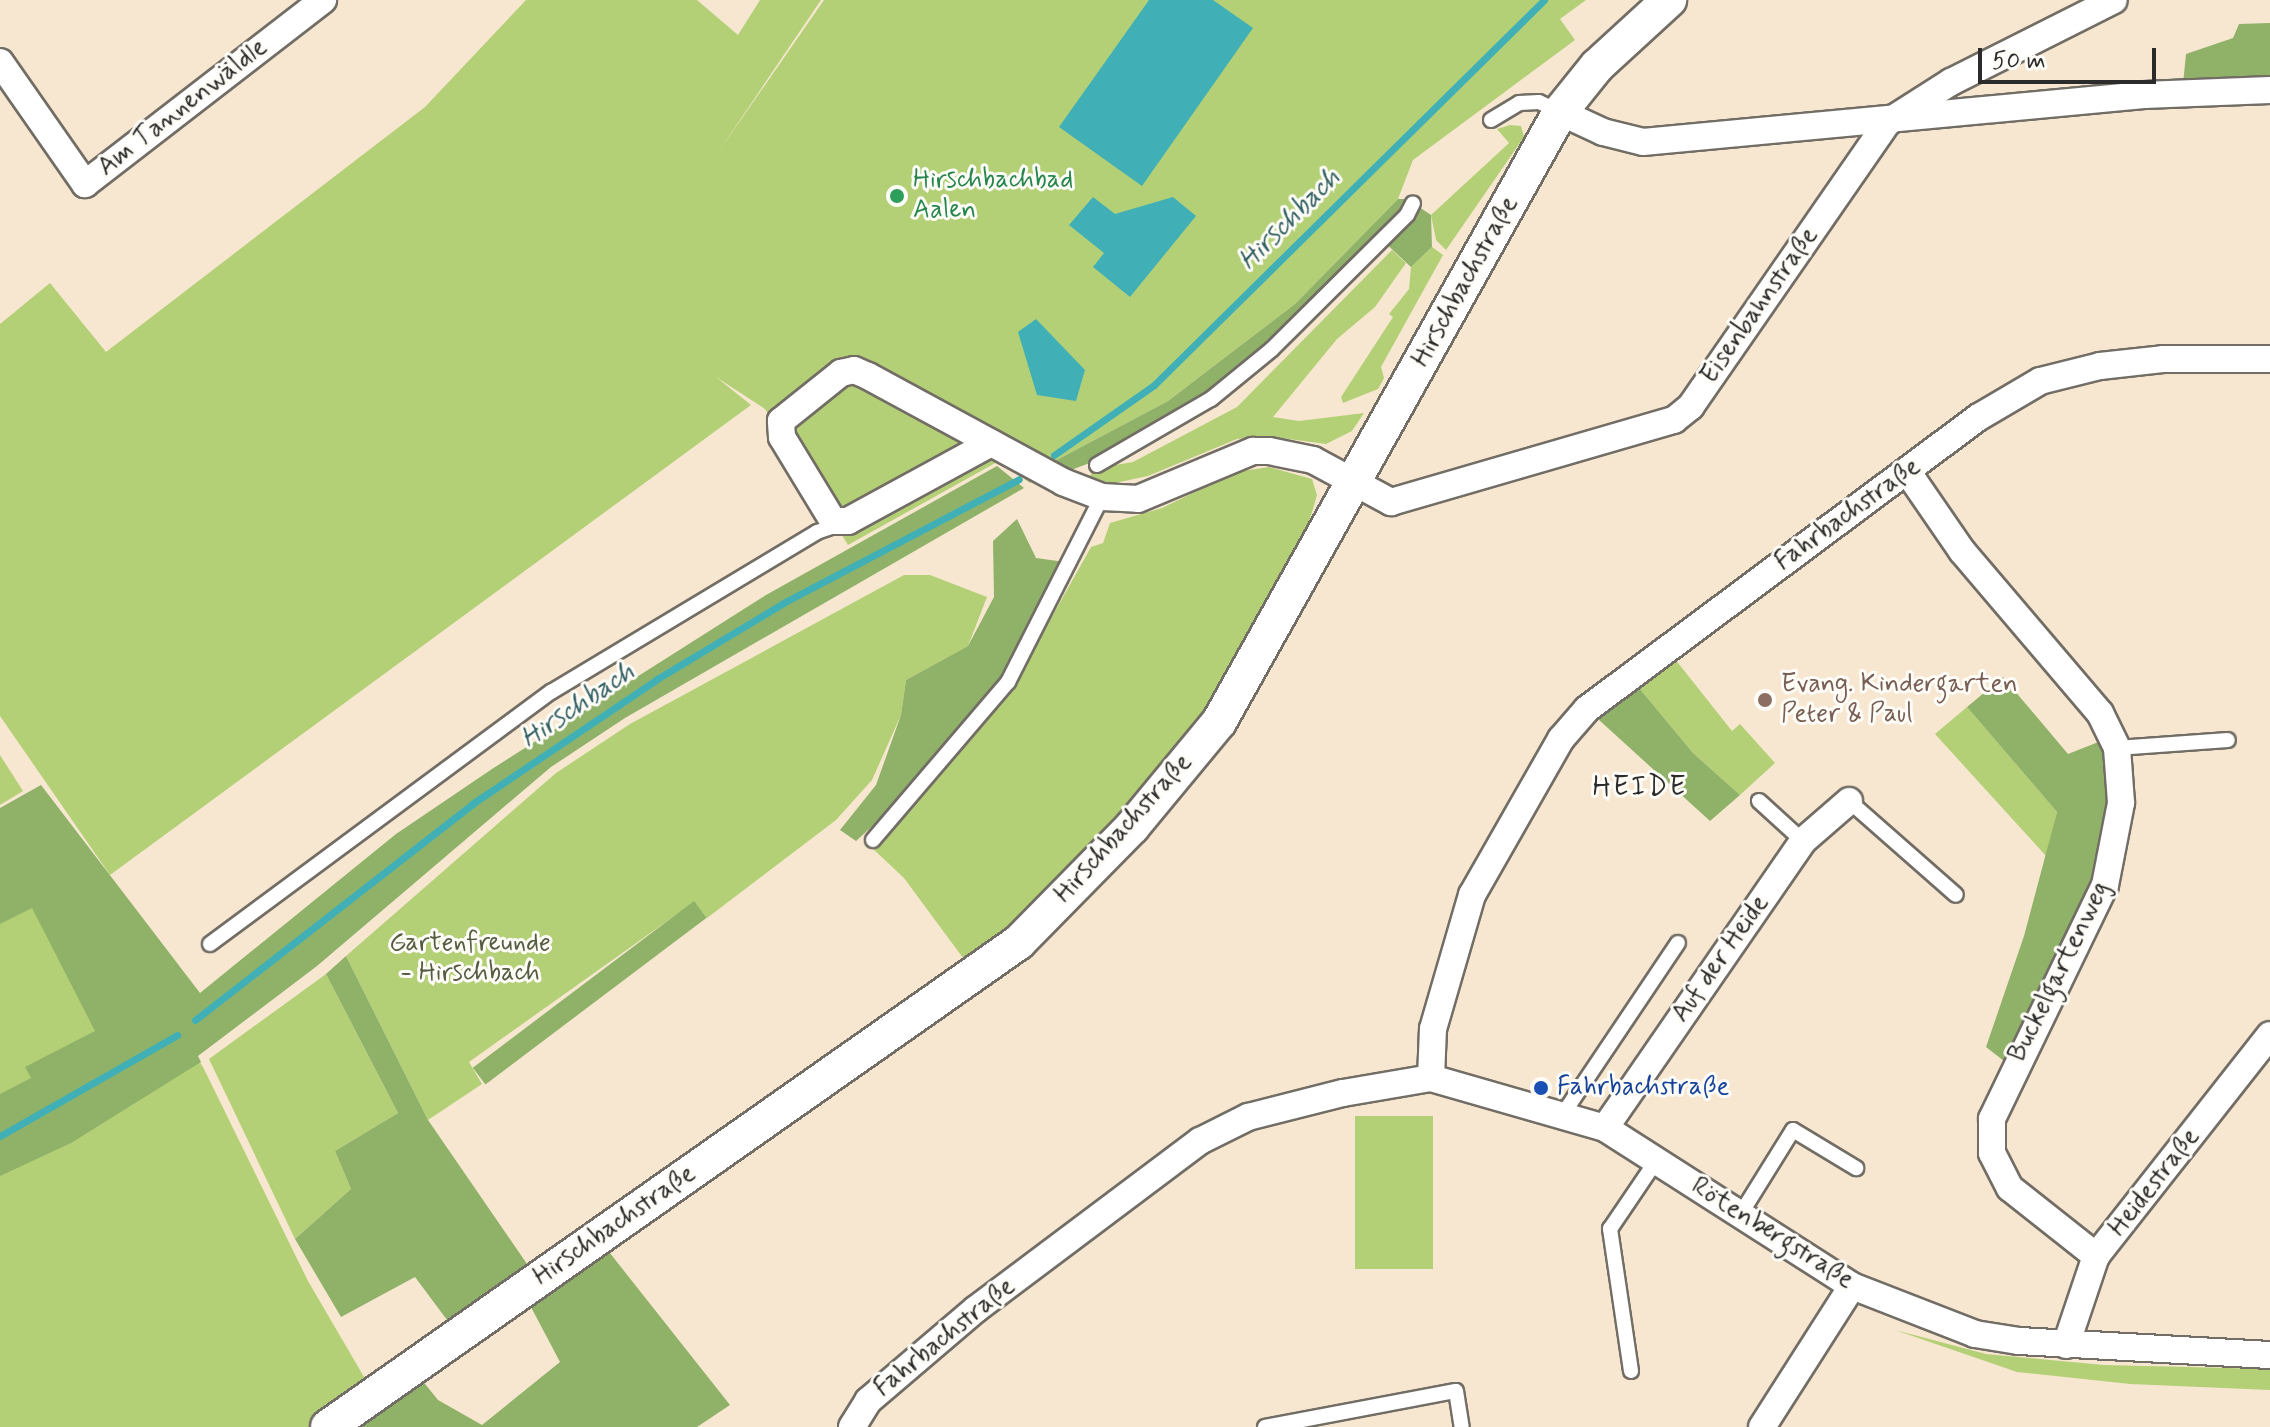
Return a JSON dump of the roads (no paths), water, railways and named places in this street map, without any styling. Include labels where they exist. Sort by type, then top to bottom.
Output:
[{"type":"street","name":"Am Tannenwäldle","points":[[0,62],[85,184],[323,0]]},
{"type":"street","name":"Hirschbachstraße","points":[[328,1427],[1019,942],[1132,827],[1219,722],[1560,112],[1597,66],[1669,0]]},
{"type":"street","name":"Eisenbahnstraße","points":[[1102,497],[1138,499],[1253,451],[1313,460],[1391,502],[1674,420],[1691,406],[1888,122],[1951,82],[2114,0]]},
{"type":"street","points":[[1560,112],[1603,132],[1643,142],[1888,122],[2144,95],[2270,90]]},
{"type":"street","name":"Fahrbachstraße","points":[[852,1427],[868,1401],[976,1309],[1200,1141],[1248,1117],[1431,1078],[1433,1029],[1472,895],[1561,739],[1587,709],[1979,417],[2040,381],[2100,366],[2163,359],[2270,359]]},
{"type":"street","points":[[991,443],[848,521],[833,521],[826,515],[782,437],[781,421],[841,373],[868,376],[991,443],[1102,497]]},
{"type":"street","name":"Buckelgartenweg","points":[[1907,471],[1962,551],[2100,713],[2117,748],[2121,803],[2105,885],[1992,1119],[1992,1153],[2010,1188],[2096,1256]]},
{"type":"street","name":"Auf der Heide","points":[[1605,1128],[1803,841],[1849,801]]},
{"type":"street","name":"Heidestraße","points":[[2066,1345],[2096,1256],[2270,1035]]},
{"type":"street","name":"Rötenbergstraße","points":[[1431,1078],[1605,1128],[1852,1286],[1975,1334],[2066,1345],[2270,1355]]},
{"type":"street","points":[[1762,1427],[1852,1286]]},
{"type":"lane","points":[[1491,120],[1519,103],[1539,102],[1560,112]]},
{"type":"lane","points":[[1097,465],[1211,399],[1272,349],[1407,215],[1413,203]]},
{"type":"lane","points":[[873,840],[1008,682],[1102,497]]},
{"type":"lane","points":[[210,944],[551,692],[817,532],[848,521]]},
{"type":"lane","points":[[2117,748],[2228,740]]},
{"type":"lane","points":[[1759,801],[1803,841]]},
{"type":"lane","points":[[1849,801],[1956,895]]},
{"type":"lane","points":[[1563,1114],[1678,943]]},
{"type":"lane","points":[[1740,1215],[1793,1130],[1856,1168]]},
{"type":"lane","points":[[1631,1371],[1610,1229],[1656,1161]]},
{"type":"lane","points":[[1265,1427],[1456,1391],[1462,1427]]},
{"type":"water","points":[[1149,0],[1213,0],[1253,28],[1142,186],[1059,127]]},
{"type":"water","points":[[1093,197],[1115,214],[1173,197],[1196,216],[1130,297],[1093,267],[1104,253],[1069,225]]},
{"type":"water","points":[[1036,319],[1085,370],[1076,401],[1037,395],[1018,332]]},
{"type":"waterway","name":"Hirschbach","points":[[1054,455],[1154,385],[1544,0]]},
{"type":"waterway","name":"Hirschbach","points":[[195,1020],[472,804],[657,679],[785,602],[1019,479]]},
{"type":"waterway","name":"Hirschbach","points":[[0,1136],[177,1035]]},
{"type":"place","name":"Hirschbachbad Aalen","points":[[897,196]]},
{"type":"place","name":"Evang. Kindergarten Peter & Paul","points":[[1765,700]]},
{"type":"place","name":"Fahrbachstraße","points":[[1541,1088]]},
{"type":"district","name":"HEIDE","points":[[1640,788]]},
{"type":"park label","name":"Gartenfreunde - Hirschbach","points":[[470,959]]}]
